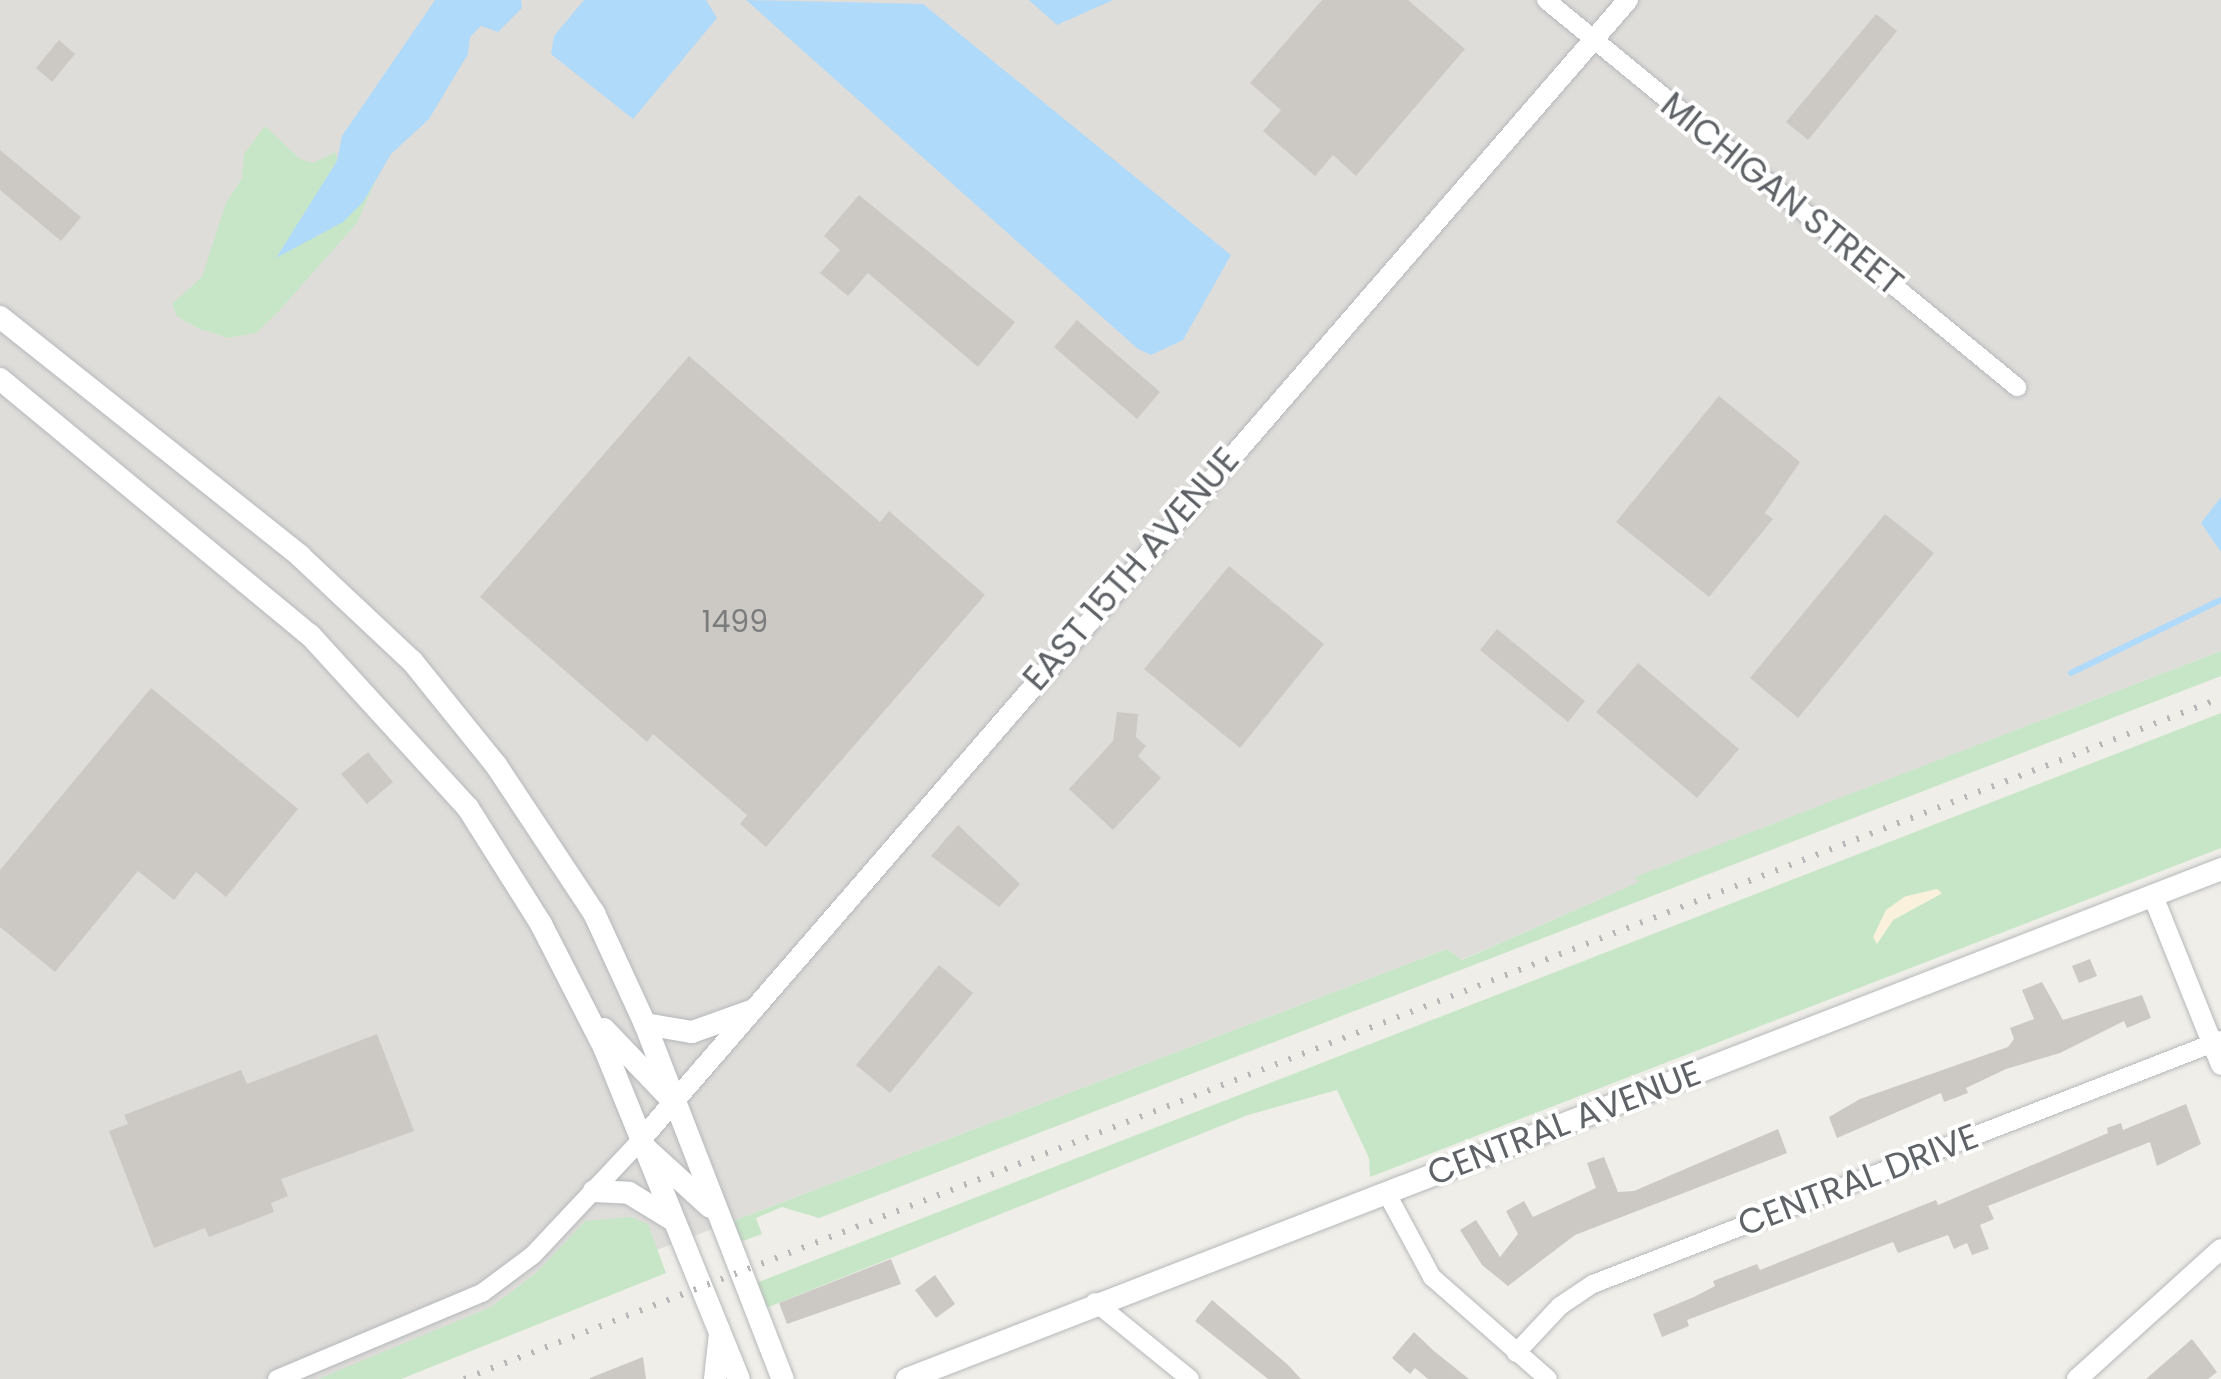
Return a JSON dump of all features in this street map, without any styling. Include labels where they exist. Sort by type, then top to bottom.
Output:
[{"type":"main road","points":[[0,318],[300,556],[412,661],[550,839],[594,913],[645,1024],[783,1379]]},
{"type":"main road","points":[[0,379],[266,595],[363,686],[468,808],[510,869],[576,992],[739,1379]]},
{"type":"main road","name":"CENTRAL AVENUE","points":[[907,1379],[1095,1302],[2221,870]]},
{"type":"main road","points":[[576,992],[618,1047],[675,1102]]},
{"type":"main road","points":[[645,1024],[692,1032],[752,1011]]},
{"type":"main road","points":[[639,1142],[717,1214]]},
{"type":"main road","points":[[594,1191],[630,1193],[675,1222]]},
{"type":"main road","points":[[714,1379],[720,1330]]},
{"type":"street","name":"MICHIGAN STREET","points":[[1546,0],[2018,388]]},
{"type":"street","name":"EAST 15TH AVENUE","points":[[639,1142],[1628,0]]},
{"type":"street","points":[[2153,896],[2217,1042],[2221,1065]]},
{"type":"street","name":"CENTRAL DRIVE","points":[[1516,1353],[1560,1306],[1593,1284],[2217,1042]]},
{"type":"street","points":[[277,1379],[482,1293],[534,1254],[639,1142]]},
{"type":"street","points":[[1386,1192],[1432,1277],[1548,1379]]},
{"type":"street","points":[[2078,1379],[2221,1249]]},
{"type":"street","points":[[1095,1302],[1190,1379]]},
{"type":"shaded area","points":[[0,0],[2221,0],[2221,651],[1636,877],[1640,882],[1461,960],[1447,949],[318,1379],[0,1379]]},
{"type":"green space","points":[[265,126],[300,159],[313,163],[336,152],[337,161],[278,255],[363,202],[376,180],[357,223],[278,312],[256,333],[228,338],[197,328],[177,316],[172,304],[202,277],[226,203],[242,178],[244,154]]},
{"type":"green space","points":[[2221,651],[2221,676],[819,1218],[782,1207],[756,1218],[762,1234],[740,1242],[733,1221],[1447,949],[1462,960],[1639,882],[1635,877]]},
{"type":"green space","points":[[2221,713],[2221,848],[1370,1177],[1369,1158],[1337,1090],[1248,1115],[766,1308],[756,1283]],"holes":[[[1937,889],[1941,894],[1893,920],[1877,943],[1874,936],[1904,897]]]},
{"type":"green space","points":[[631,1217],[648,1224],[666,1273],[401,1379],[318,1379],[491,1307],[536,1273],[585,1221]]},
{"type":"sand","points":[[1937,889],[1942,893],[1893,920],[1877,944],[1873,937],[1886,910],[1904,897]]},
{"type":"water","points":[[435,0],[521,0],[522,8],[498,32],[481,26],[470,37],[468,54],[429,119],[391,154],[363,202],[343,222],[276,258],[337,161],[342,136]]},
{"type":"water","points":[[584,0],[706,0],[717,18],[633,119],[551,54],[554,36]]},
{"type":"water","points":[[746,0],[923,4],[1231,255],[1183,340],[1151,355],[1138,349]]},
{"type":"water","points":[[1029,0],[1113,0],[1057,25]]},
{"type":"water","points":[[2221,497],[2221,552],[2201,523]]},
{"type":"building","points":[[1322,0],[1408,0],[1465,49],[1356,176],[1333,155],[1315,176],[1263,131],[1281,110],[1250,83]]},
{"type":"building","points":[[1876,14],[1897,31],[1808,140],[1786,122]]},
{"type":"building","points":[[59,40],[75,54],[52,82],[36,68]]},
{"type":"building","points":[[0,150],[81,217],[61,241],[0,190]]},
{"type":"building","points":[[859,195],[1015,322],[978,367],[868,273],[848,296],[820,273],[840,250],[824,236]]},
{"type":"building","points":[[1077,320],[1160,392],[1137,419],[1054,347]]},
{"type":"building","points":[[689,356],[880,522],[889,511],[985,595],[766,847],[740,824],[747,815],[653,734],[647,742],[480,597]]},
{"type":"building","points":[[1719,396],[1800,462],[1765,513],[1773,519],[1709,597],[1616,522]]},
{"type":"building","points":[[1885,514],[1934,553],[1798,718],[1750,678]]},
{"type":"building","points":[[1229,566],[1324,644],[1240,748],[1144,669]]},
{"type":"building","points":[[1497,629],[1585,701],[1568,722],[1480,650]]},
{"type":"building","points":[[1638,663],[1739,749],[1697,798],[1596,712]]},
{"type":"building","points":[[151,688],[298,809],[226,897],[196,872],[174,900],[138,871],[55,972],[0,927],[0,870]]},
{"type":"building","points":[[1117,712],[1138,714],[1136,737],[1146,746],[1138,756],[1161,778],[1113,830],[1069,789],[1113,741]]},
{"type":"building","points":[[368,752],[393,782],[367,804],[341,774]]},
{"type":"building","points":[[958,825],[1020,884],[999,907],[931,856]]},
{"type":"building","points":[[2090,959],[2097,976],[2079,983],[2072,966]]},
{"type":"building","points":[[939,965],[973,993],[890,1093],[856,1065]]},
{"type":"building","points":[[2042,982],[2063,1020],[2142,995],[2151,1018],[2127,1028],[2124,1021],[2060,1053],[2006,1069],[1966,1088],[1968,1093],[1944,1102],[1941,1093],[1837,1138],[1829,1117],[1860,1099],[2008,1047],[2014,1039],[2010,1028],[2034,1019],[2022,990]]},
{"type":"building","points":[[377,1034],[414,1131],[281,1179],[288,1196],[271,1203],[274,1212],[209,1237],[205,1228],[154,1248],[109,1131],[128,1124],[124,1115],[241,1070],[247,1084]]},
{"type":"building","points":[[2186,1104],[2201,1144],[2157,1166],[2150,1142],[1988,1206],[1994,1219],[1980,1225],[1989,1249],[1972,1255],[1967,1243],[1954,1249],[1948,1235],[1898,1253],[1893,1242],[1687,1320],[1689,1326],[1662,1337],[1653,1314],[1715,1286],[1713,1281],[1757,1264],[1760,1270],[1936,1200],[1938,1205],[2108,1133],[2107,1128],[2121,1123],[2123,1130]]},
{"type":"building","points":[[1778,1129],[1787,1153],[1575,1235],[1508,1286],[1482,1265],[1460,1230],[1476,1220],[1500,1257],[1518,1234],[1506,1211],[1524,1201],[1533,1217],[1596,1188],[1587,1163],[1604,1157],[1618,1192],[1634,1191]]},
{"type":"building","points":[[891,1259],[901,1284],[787,1324],[779,1303]]},
{"type":"building","points":[[935,1275],[955,1304],[936,1318],[915,1290]]},
{"type":"building","points":[[1212,1300],[1301,1379],[1268,1379],[1195,1321]]},
{"type":"building","points":[[1414,1332],[1469,1379],[1428,1379],[1415,1368],[1410,1374],[1392,1358]]},
{"type":"building","points":[[2192,1339],[2217,1372],[2208,1379],[2146,1379]]},
{"type":"building","points":[[643,1357],[646,1379],[590,1379],[590,1378]]},
{"type":"waterway","points":[[2071,673],[2221,600]]},
{"type":"railway","points":[[464,1379],[2221,698]]}]
